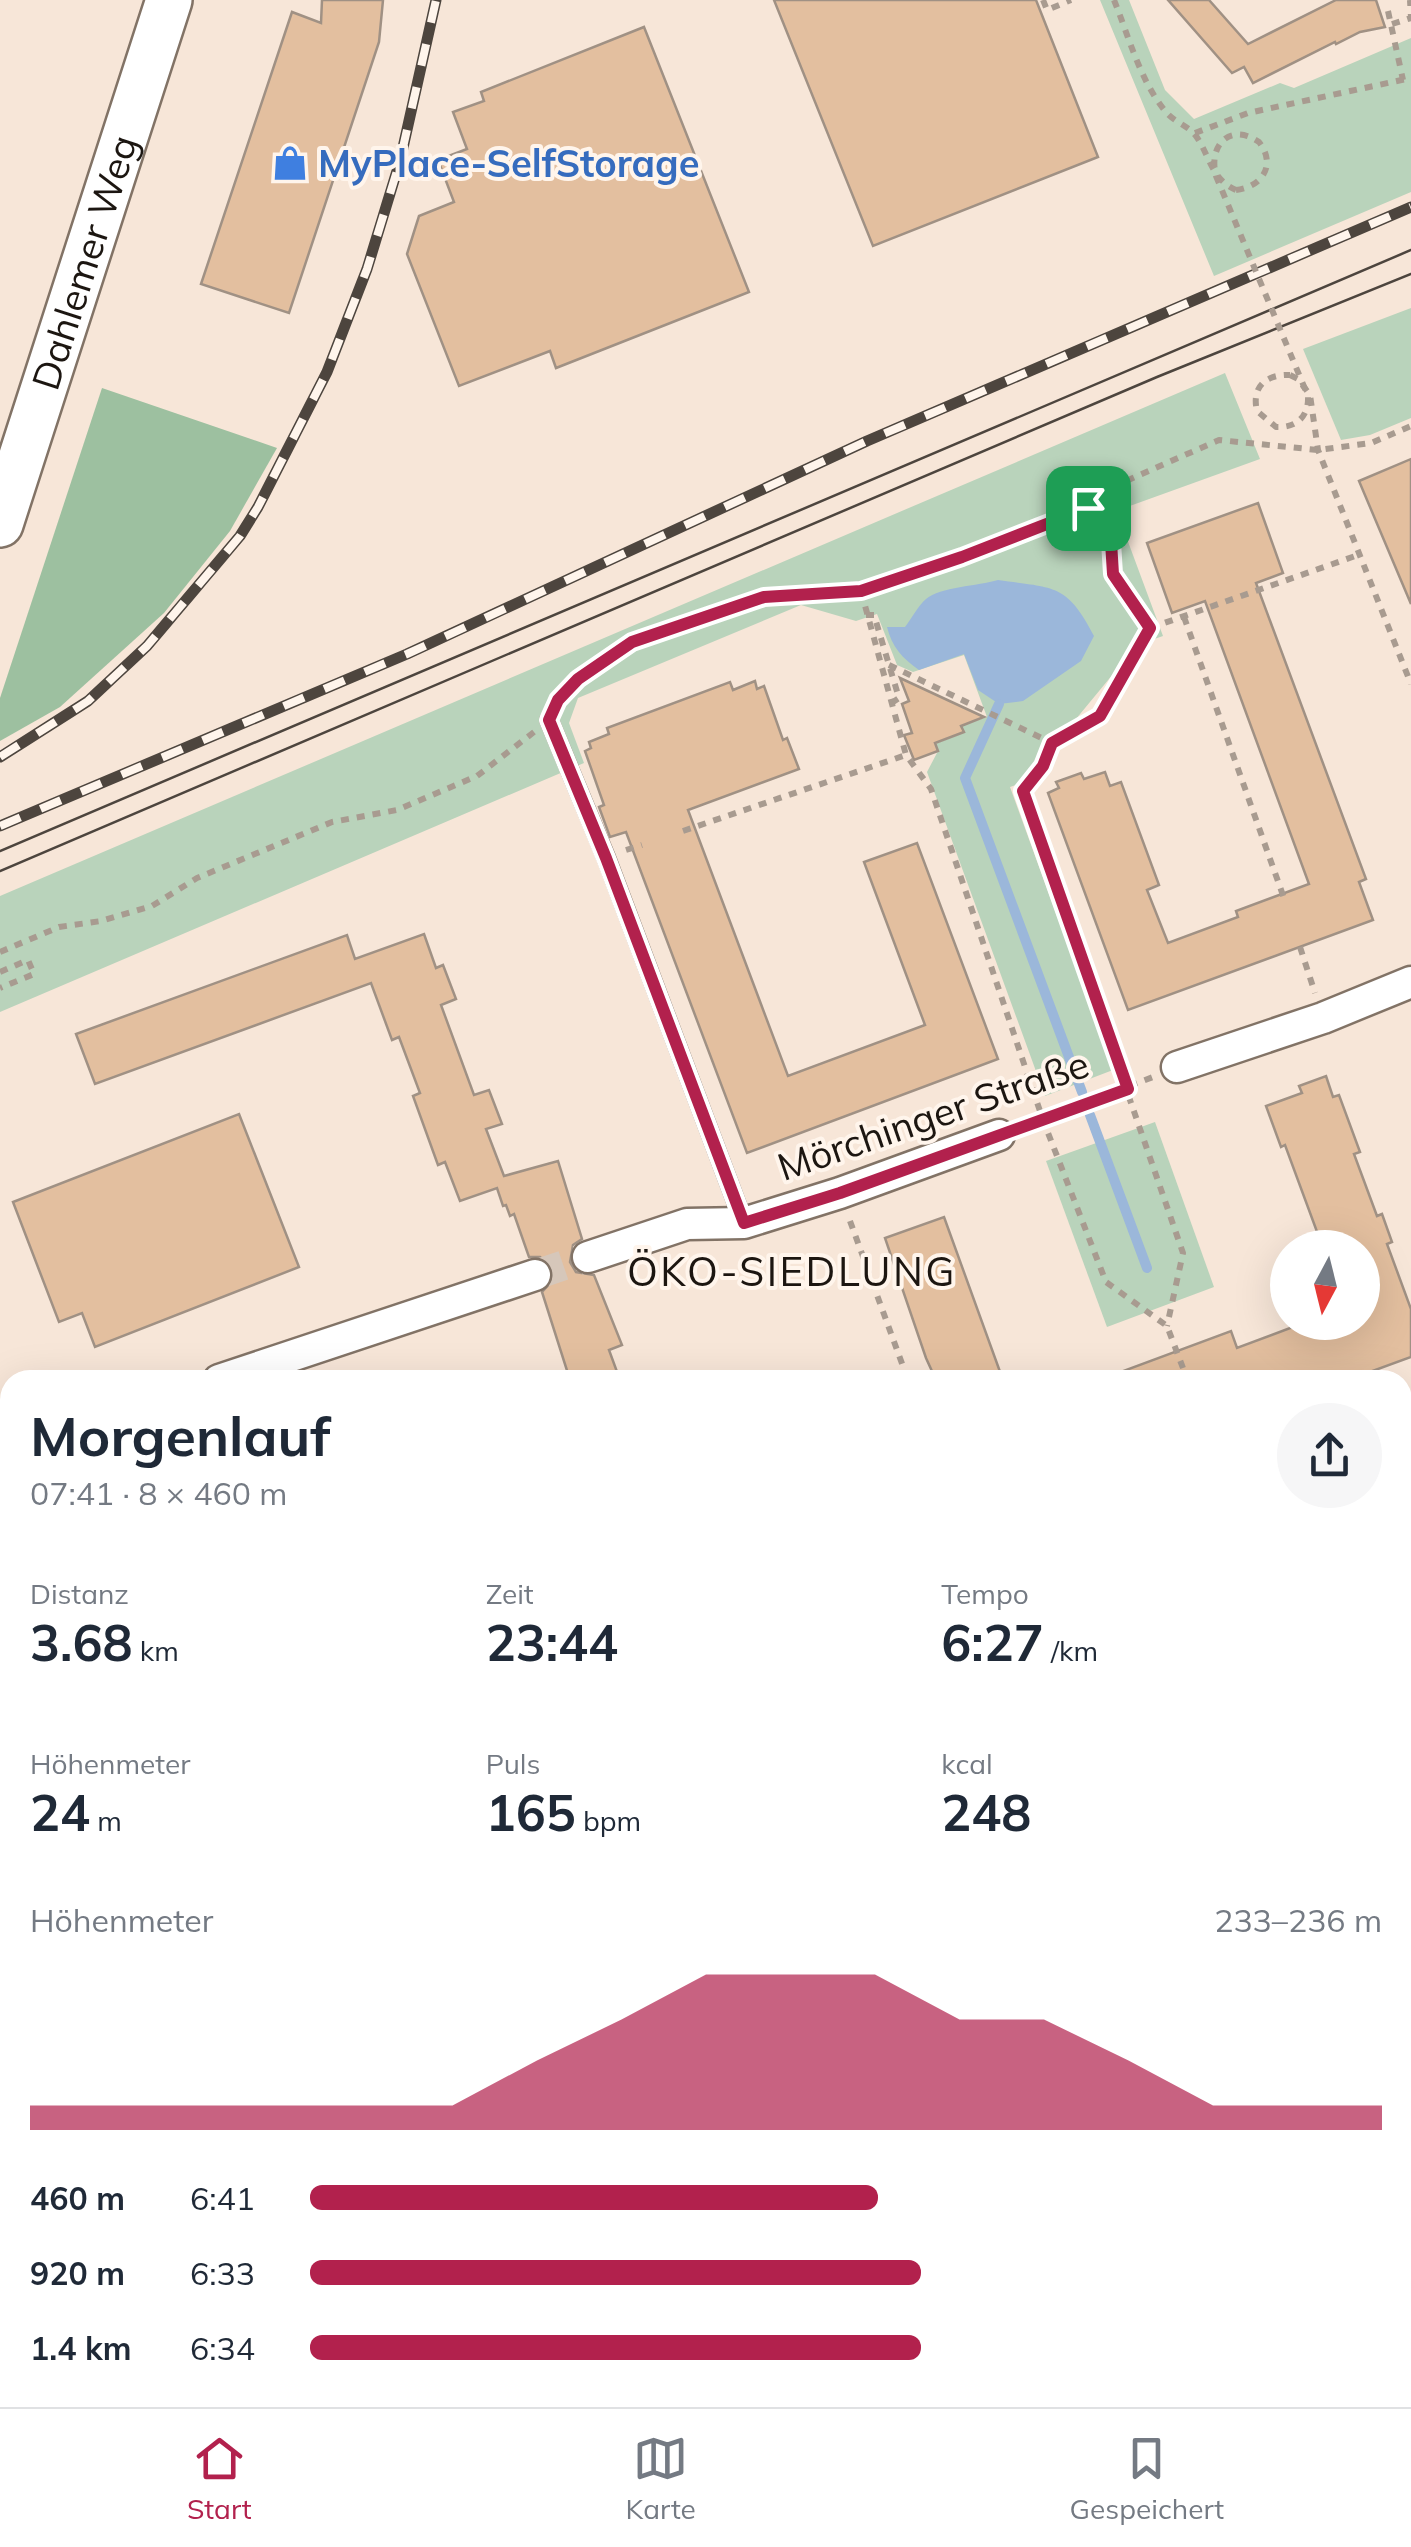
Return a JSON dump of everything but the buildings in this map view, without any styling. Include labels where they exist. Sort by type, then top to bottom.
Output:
[{"type":"main road","name":"Dahlemer Weg","points":[[0,524],[169,0]]},
{"type":"street","points":[[1177,1068],[1324,1018],[1411,982]]},
{"type":"street","name":"Mörchinger Straße","points":[[588,1257],[687,1224],[744,1223],[1000,1136]]},
{"type":"street","points":[[249,1370],[535,1275]]},
{"type":"lane","points":[[549,720],[606,858],[744,1223]]},
{"type":"path","points":[[1043,0],[1047,10],[1071,0]]},
{"type":"path","points":[[1114,0],[1150,92],[1169,117],[1195,133],[1216,174],[1223,184],[1236,190],[1258,183],[1266,173],[1268,160],[1259,142],[1246,135],[1229,137],[1220,143],[1212,162],[1230,216],[1308,396],[1307,411],[1291,426],[1276,427],[1257,411],[1256,395],[1266,379],[1277,374],[1298,379],[1310,395],[1318,450],[1411,684]]},
{"type":"path","points":[[1391,24],[1411,18],[1410,0]]},
{"type":"path","points":[[1195,133],[1248,113],[1407,78],[1388,11]]},
{"type":"path","points":[[0,952],[59,927],[102,921],[152,906],[197,878],[332,822],[397,810],[477,776],[549,720],[558,700],[578,679],[632,642],[764,597],[861,591],[962,557],[1088,508],[1119,484],[1219,440],[1318,450],[1371,443],[1411,426]]},
{"type":"path","points":[[1088,508],[1111,542],[1113,574],[1150,628]]},
{"type":"path","points":[[1183,1368],[1167,1326],[1183,1253],[1023,791],[1043,766],[1052,743],[1100,716],[1150,628],[1361,554]]},
{"type":"path","points":[[861,591],[906,755],[931,788],[1044,1120],[1106,1282],[1167,1326]]},
{"type":"path","points":[[866,615],[874,615],[898,698],[893,702]]},
{"type":"path","points":[[1184,616],[1285,901]]},
{"type":"path","points":[[889,665],[1052,743]]},
{"type":"path","points":[[683,831],[906,755]]},
{"type":"path","points":[[1300,947],[1324,1018]]},
{"type":"path","points":[[0,972],[28,960],[34,974],[0,988]]},
{"type":"path","name":"Mörchinger Straße","points":[[1000,1136],[1177,1068]]},
{"type":"path","points":[[840,1193],[904,1370]]},
{"type":"green space","points":[[1100,0],[1129,0],[1165,90],[1194,119],[1280,83],[1294,88],[1411,38],[1411,192],[1214,276]]},
{"type":"green space","points":[[1411,308],[1411,418],[1370,435],[1341,440],[1303,349]]},
{"type":"green space","points":[[1225,373],[1260,459],[1127,507],[1120,520],[1163,636],[1137,645],[1024,782],[1010,787],[1113,1070],[1045,1096],[927,772],[938,751],[935,744],[963,733],[961,726],[987,717],[964,655],[913,672],[897,665],[877,614],[856,621],[801,605],[578,698],[569,723],[584,763],[0,1012],[0,896]]},
{"type":"green space","points":[[102,388],[277,448],[230,531],[164,613],[60,707],[0,741],[0,698]]},
{"type":"green space","points":[[1155,1122],[1214,1287],[1107,1327],[1046,1161]]},
{"type":"water","points":[[998,580],[1057,591],[1075,606],[1094,636],[1081,661],[1023,701],[999,704],[978,690],[964,654],[919,670],[899,652],[887,627],[905,627],[932,595]]},
{"type":"waterway","points":[[999,704],[965,778],[1082,1092]]},
{"type":"waterway","points":[[1090,1115],[1147,1268]]},
{"type":"tunnel","points":[[535,1275],[588,1257]]},
{"type":"tram line","points":[[0,851],[1411,250]]},
{"type":"tram line","points":[[0,871],[1157,377],[1411,274]]},
{"type":"railway","points":[[0,757],[88,701],[147,646],[240,536],[258,507],[327,372],[367,269],[400,161],[436,0]]},
{"type":"railway","points":[[0,826],[407,654],[867,441],[1411,207]]},
{"type":"place","name":"MyPlace-SelfStorage","points":[[290,163]]},
{"type":"district","name":"ÖKO-SIEDLUNG","points":[[792,1271]]},
{"type":"route","points":[[1088,508],[1111,542],[1113,574],[1150,628],[1100,716],[1052,743],[1043,766],[1023,791],[1128,1089],[840,1193],[744,1223],[606,858],[549,720],[558,700],[578,679],[632,642],[764,597],[861,591],[1088,508]]}]
